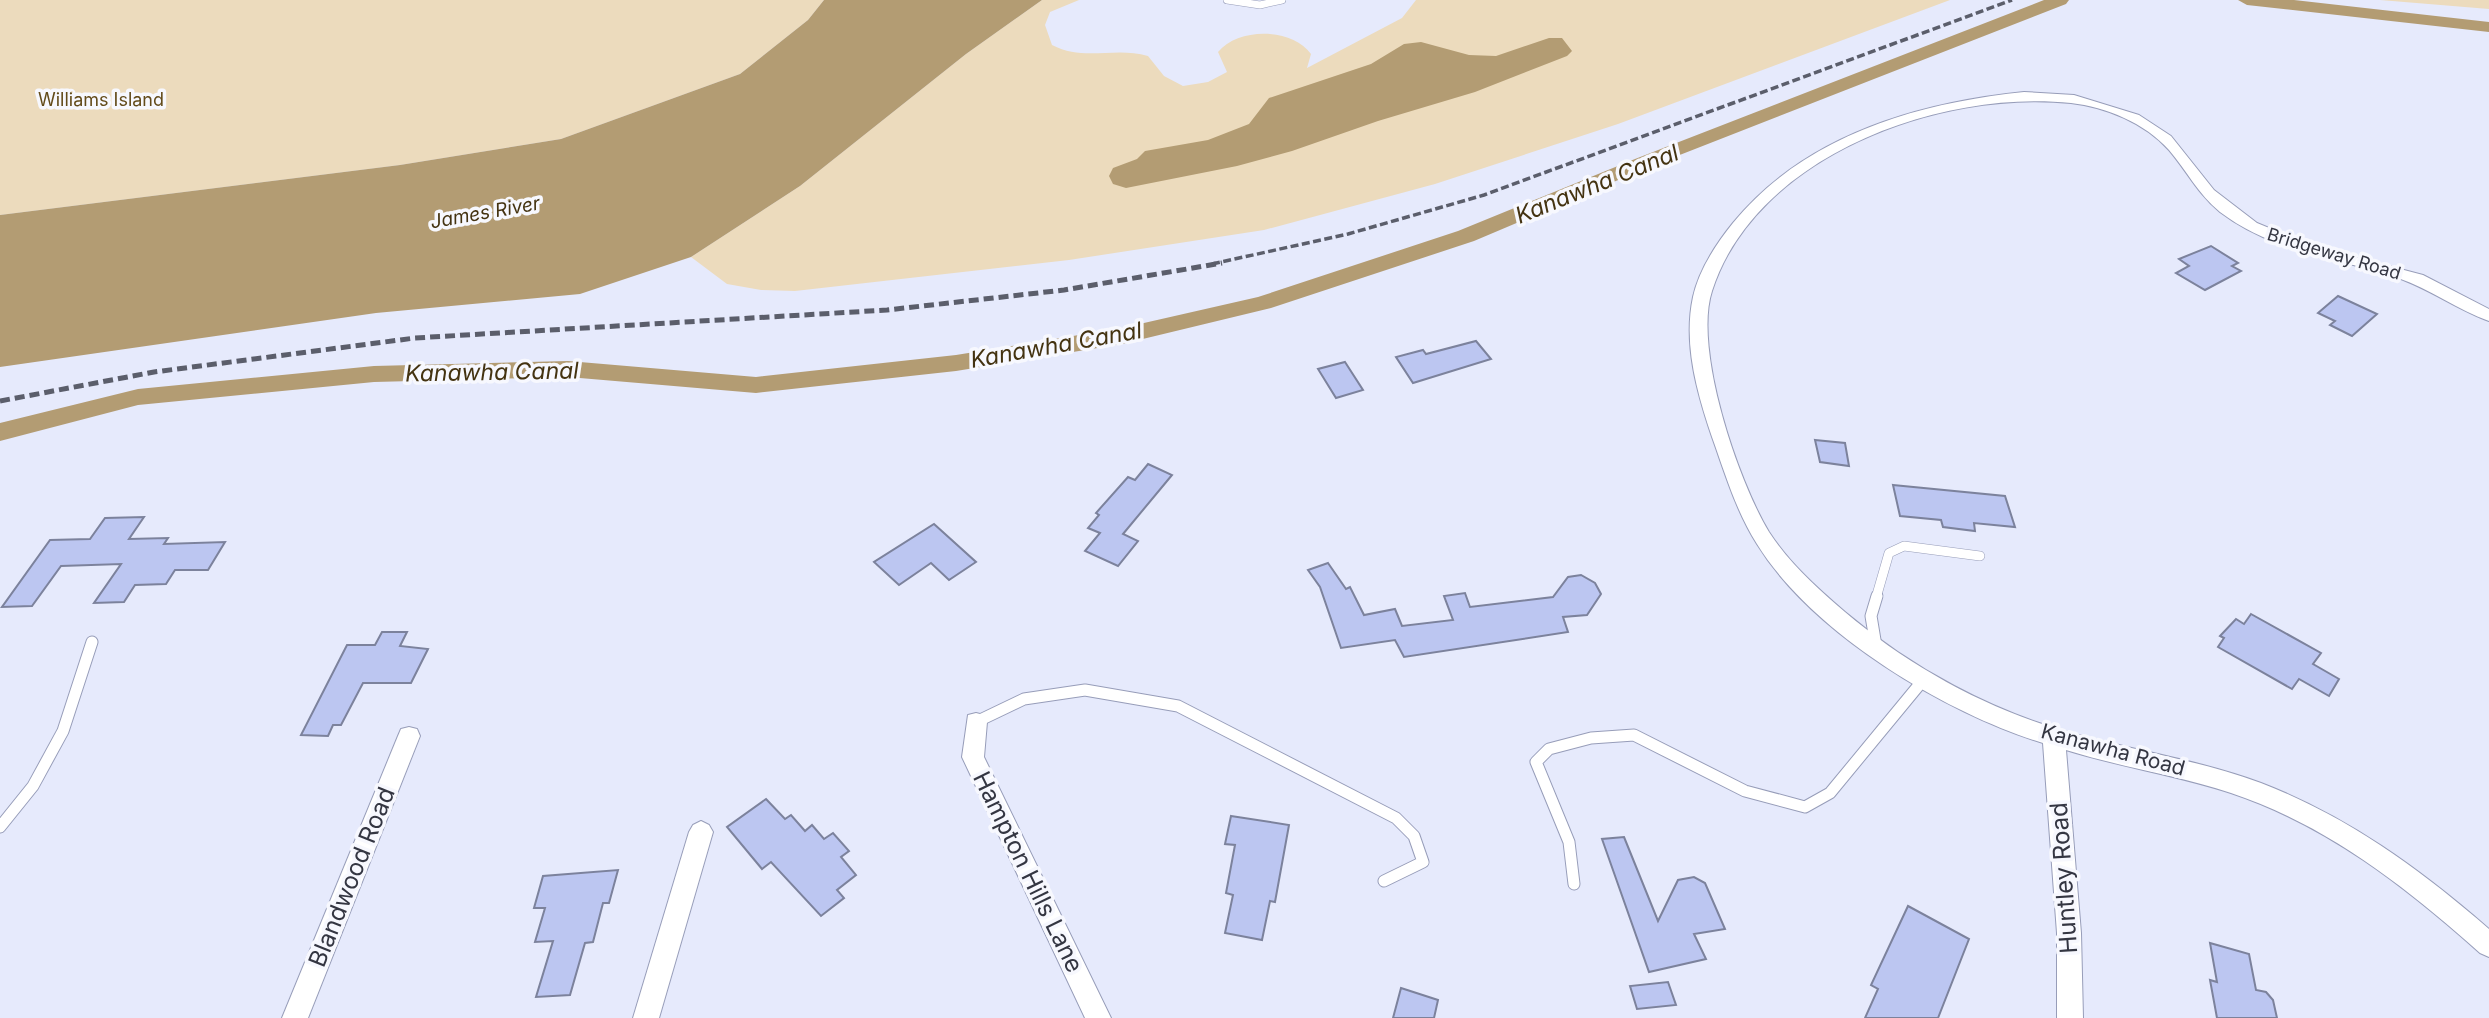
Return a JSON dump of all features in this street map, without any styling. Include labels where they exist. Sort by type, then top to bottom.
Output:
[{"type":"street","name":"Bridgeway Road","points":[[2010,97],[2072,99],[2108,107],[2136,118],[2169,141],[2216,200],[2266,234],[2408,276],[2489,316]]},
{"type":"street","name":"Kanawha Road","points":[[2010,97],[1967,100],[1902,119],[1839,147],[1800,170],[1767,195],[1730,235],[1714,261],[1704,286],[1698,323],[1706,389],[1744,502],[1759,532],[1781,563],[1835,614],[1877,647],[1925,678],[1980,709],[2054,737],[2186,768],[2275,798],[2316,818],[2402,872],[2489,945]]},
{"type":"street","name":"Hampton Hills Lane","points":[[976,722],[973,757],[1098,1018]]},
{"type":"street","name":"Blandwood Road","points":[[295,1018],[408,736]]},
{"type":"street","name":"Huntley Road","points":[[2054,737],[2069,933],[2070,1018]]},
{"type":"street","points":[[646,1018],[701,832]]},
{"type":"lane","points":[[1227,0],[1260,5],[1282,0]]},
{"type":"lane","points":[[1877,647],[1871,616],[1889,554],[1904,546],[1980,556]]},
{"type":"lane","points":[[0,827],[33,786],[63,732],[92,642]]},
{"type":"lane","points":[[1574,884],[1569,842],[1536,761],[1549,749],[1591,738],[1634,735],[1745,791],[1805,807],[1830,793],[1925,678]]},
{"type":"lane","points":[[976,722],[1024,699],[1085,690],[1178,706],[1396,818],[1414,836],[1423,862],[1384,881]]},
{"type":"green space","name":"Williams Island","points":[[0,0],[824,0],[808,20],[740,74],[561,139],[400,165],[0,215]]},
{"type":"green space","points":[[1042,0],[1079,0],[1050,12],[1045,25],[1052,45],[1076,52],[1123,52],[1148,56],[1164,76],[1183,86],[1208,82],[1227,72],[1218,52],[1239,38],[1252,35],[1279,35],[1302,45],[1311,54],[1307,68],[1402,18],[1416,0],[1950,0],[1618,124],[1435,184],[1264,230],[1069,260],[795,291],[761,290],[727,284],[691,257],[800,186],[966,54]]},
{"type":"green space","points":[[2380,0],[2489,0],[2489,9]]},
{"type":"water","name":"James River","points":[[824,0],[1042,0],[966,54],[800,186],[691,257],[580,294],[376,313],[0,367],[0,215],[400,165],[561,139],[740,74],[808,20]]},
{"type":"water","points":[[1549,38],[1562,38],[1572,51],[1567,56],[1475,92],[1378,121],[1292,151],[1237,166],[1126,188],[1113,184],[1109,176],[1113,168],[1137,159],[1145,151],[1208,140],[1249,124],[1269,98],[1371,64],[1404,44],[1421,42],[1469,55],[1496,56]]},
{"type":"building","points":[[2211,246],[2238,263],[2232,266],[2241,271],[2205,290],[2176,273],[2189,266],[2179,259]]},
{"type":"building","points":[[2338,296],[2377,314],[2352,336],[2330,325],[2335,321],[2318,313]]},
{"type":"building","points":[[1476,341],[1491,359],[1413,383],[1396,357],[1423,350],[1426,354]]},
{"type":"building","points":[[1345,362],[1363,390],[1336,398],[1318,369]]},
{"type":"building","points":[[1815,440],[1845,443],[1849,466],[1820,462]]},
{"type":"building","points":[[1148,464],[1172,475],[1123,534],[1138,541],[1118,566],[1085,551],[1100,533],[1088,528],[1099,515],[1096,513],[1128,477],[1135,480]]},
{"type":"building","points":[[1893,485],[2005,496],[2015,527],[1974,523],[1975,531],[1943,527],[1941,520],[1900,516]]},
{"type":"building","points":[[144,517],[129,539],[168,538],[164,544],[225,542],[208,570],[175,570],[166,584],[135,585],[124,602],[94,603],[121,564],[61,566],[32,606],[2,607],[50,540],[90,539],[105,518]]},
{"type":"building","points":[[934,524],[976,562],[949,580],[931,563],[899,585],[874,562]]},
{"type":"building","points":[[1328,563],[1346,589],[1350,587],[1364,615],[1395,609],[1402,626],[1453,620],[1444,596],[1465,593],[1470,607],[1553,597],[1568,577],[1581,575],[1595,583],[1601,594],[1587,615],[1563,617],[1568,632],[1404,657],[1395,640],[1341,648],[1320,587],[1308,570]]},
{"type":"building","points":[[2251,614],[2321,653],[2313,664],[2339,679],[2329,696],[2299,679],[2292,689],[2218,647],[2224,638],[2220,636],[2236,619],[2244,624]]},
{"type":"building","points":[[382,632],[407,632],[400,646],[428,649],[411,683],[363,683],[341,725],[333,725],[328,736],[301,735],[347,645],[375,645]]},
{"type":"building","points":[[766,799],[785,819],[791,815],[805,831],[812,825],[824,839],[833,833],[849,851],[841,857],[856,875],[837,890],[844,898],[821,916],[771,862],[762,869],[727,827]]},
{"type":"building","points":[[1231,816],[1289,825],[1275,902],[1270,901],[1262,940],[1225,933],[1233,895],[1226,893],[1235,845],[1225,844]]},
{"type":"building","points":[[1624,837],[1658,921],[1678,880],[1694,877],[1705,883],[1725,929],[1694,934],[1706,959],[1649,972],[1602,839]]},
{"type":"building","points":[[618,870],[609,903],[603,903],[593,942],[585,943],[570,995],[536,997],[553,941],[535,942],[545,908],[534,908],[543,876]]},
{"type":"building","points":[[1908,906],[1969,939],[1938,1018],[1865,1018],[1878,989],[1871,985]]},
{"type":"building","points":[[2210,943],[2249,954],[2256,990],[2266,992],[2273,1000],[2277,1018],[2217,1018],[2210,980],[2217,982]]},
{"type":"building","points":[[1668,982],[1676,1005],[1637,1009],[1630,986]]},
{"type":"building","points":[[1401,988],[1438,1000],[1434,1018],[1393,1018]]},
{"type":"waterway","name":"Kanawha Canal","points":[[0,432],[138,397],[374,374],[568,369],[756,385],[956,363],[1122,336],[1263,303],[1466,236],[1642,163],[2060,0]]},
{"type":"waterway","name":"Kanawha Canal","points":[[2247,0],[2489,27]]},
{"type":"railway","points":[[1212,264],[1348,234],[1484,195],[2012,0]]},
{"type":"railway","points":[[0,401],[154,372],[415,338],[887,310],[1064,290],[1222,263]]}]
